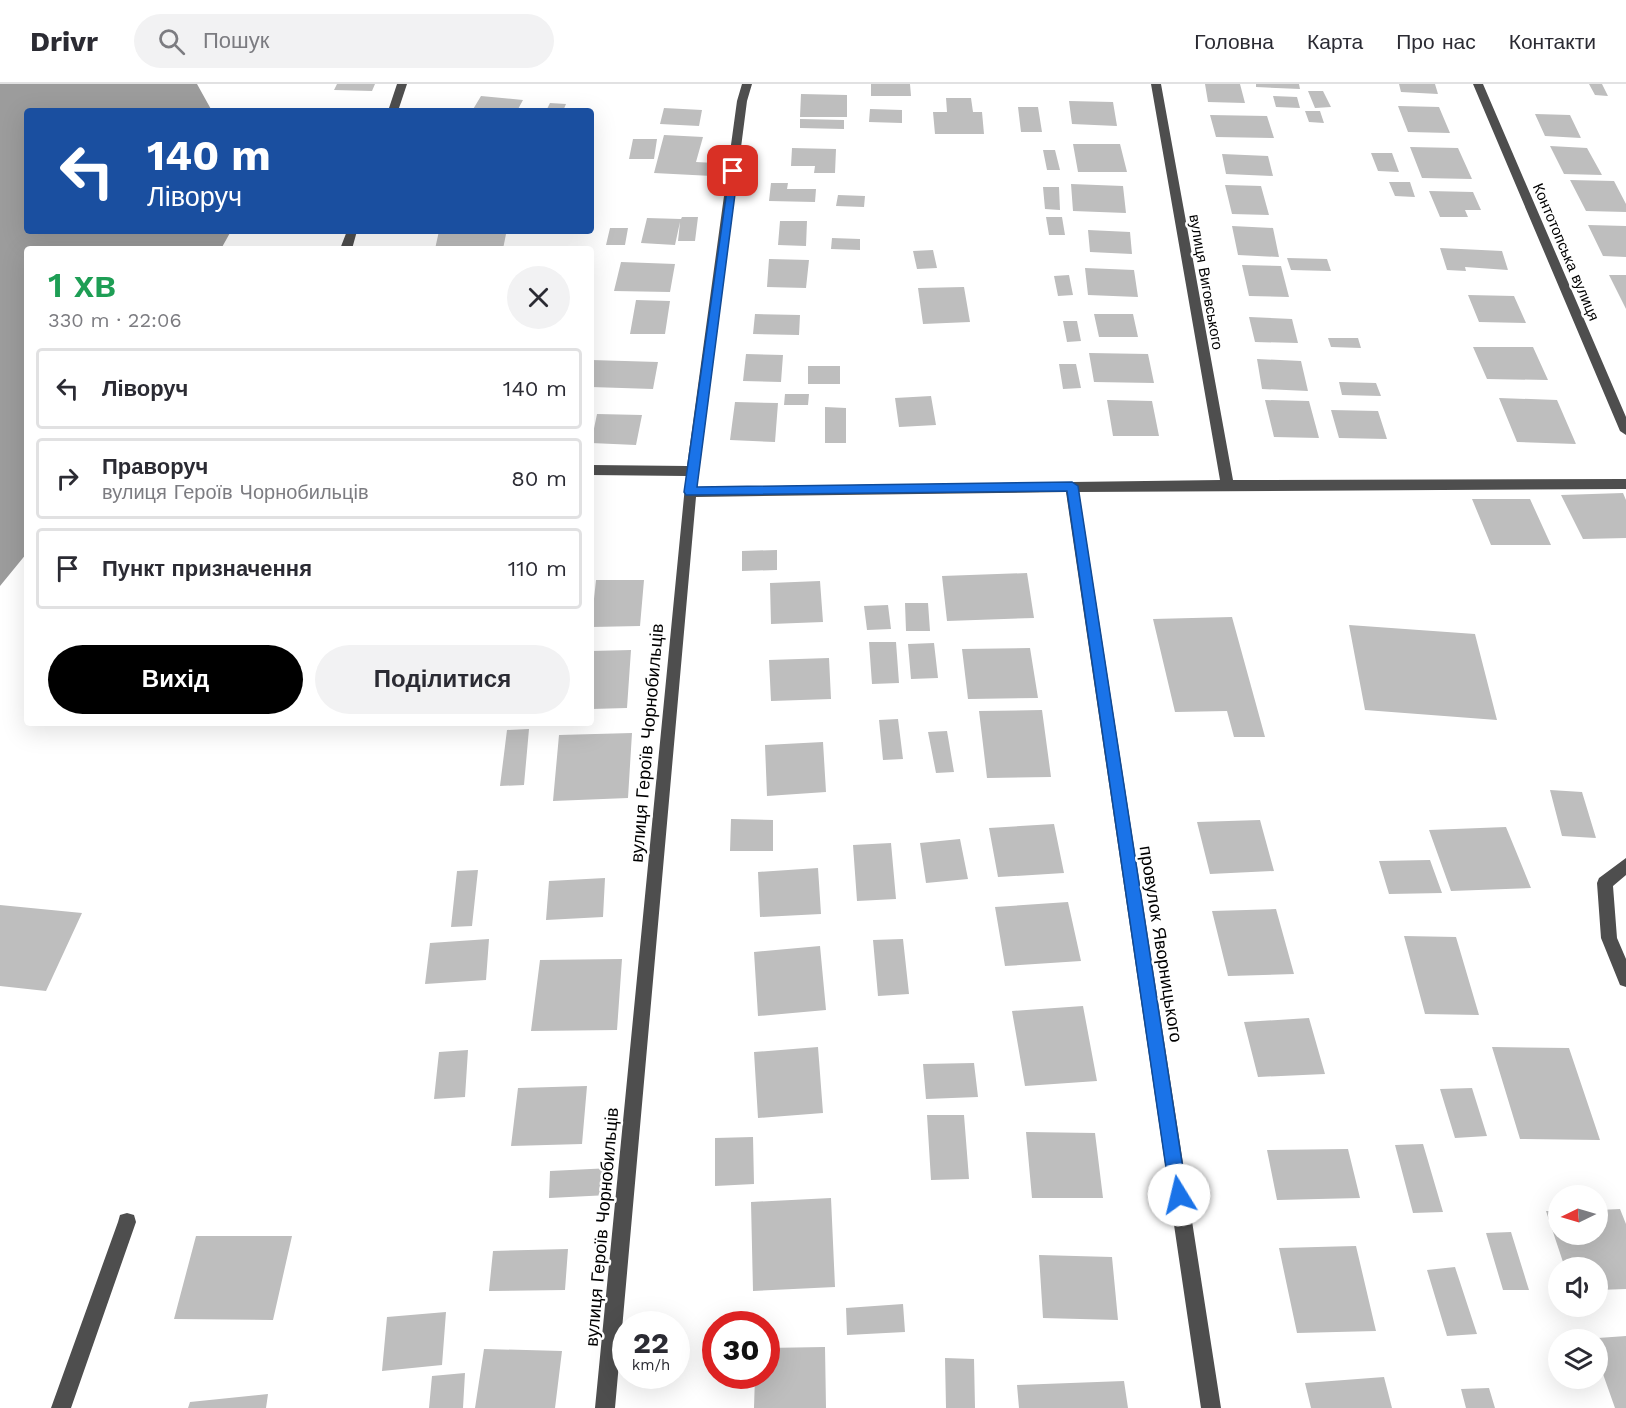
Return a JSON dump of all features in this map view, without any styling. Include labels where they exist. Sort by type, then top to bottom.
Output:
[{"type":"street","points":[[394,108],[402,84]]},
{"type":"street","name":"вулиця Героїв Чорнобильців","points":[[605,1408],[690,492],[742,101],[747,84]]},
{"type":"street","name":"вулиця Виговського","points":[[1156,84],[1227,485]]},
{"type":"street","name":"Контотопська вулиця","points":[[1478,84],[1626,431]]},
{"type":"street","points":[[594,470],[693,471]]},
{"type":"street","points":[[690,492],[1072,486],[1626,484]]},
{"type":"street","name":"провулок Яворницького","points":[[1072,486],[1211,1408]]},
{"type":"street","points":[[1626,865],[1605,883],[1609,938],[1626,979]]},
{"type":"street","points":[[61,1408],[127,1222]]},
{"type":"shaded area","points":[[0,84],[197,84],[210,108],[24,108],[24,234],[229,234],[223,246],[24,246],[24,557],[0,586]]},
{"type":"building","points":[[337,84],[375,84],[372,91],[334,90]]},
{"type":"building","points":[[871,84],[910,84],[911,96],[871,96]]},
{"type":"building","points":[[1205,84],[1240,84],[1245,103],[1208,102]]},
{"type":"building","points":[[1256,84],[1299,84],[1300,89],[1256,87]]},
{"type":"building","points":[[1399,84],[1435,84],[1438,94],[1401,92]]},
{"type":"building","points":[[1589,84],[1602,84],[1608,96],[1595,95]]},
{"type":"building","points":[[1308,91],[1323,91],[1331,107],[1315,108]]},
{"type":"building","points":[[801,94],[847,95],[847,117],[800,117]]},
{"type":"building","points":[[481,96],[523,100],[519,108],[474,108]]},
{"type":"building","points":[[1273,96],[1297,97],[1300,108],[1276,107]]},
{"type":"building","points":[[946,98],[971,98],[973,112],[982,112],[984,134],[935,134],[933,112],[947,112]]},
{"type":"building","points":[[1069,101],[1113,102],[1117,126],[1072,124]]},
{"type":"building","points":[[550,103],[566,104],[564,108],[548,108]]},
{"type":"building","points":[[1398,106],[1439,107],[1450,133],[1408,132]]},
{"type":"building","points":[[1018,107],[1038,107],[1042,132],[1021,132]]},
{"type":"building","points":[[664,108],[702,110],[699,126],[660,124]]},
{"type":"building","points":[[870,109],[902,110],[902,123],[869,122]]},
{"type":"building","points":[[1305,111],[1320,111],[1324,123],[1309,122]]},
{"type":"building","points":[[1535,114],[1570,115],[1581,138],[1545,136]]},
{"type":"building","points":[[1210,115],[1267,116],[1274,138],[1216,137]]},
{"type":"building","points":[[800,119],[844,120],[844,129],[800,128]]},
{"type":"building","points":[[664,135],[703,137],[696,162],[715,163],[712,176],[654,173]]},
{"type":"building","points":[[633,139],[657,139],[654,159],[629,159]]},
{"type":"building","points":[[1073,144],[1120,144],[1127,172],[1078,172]]},
{"type":"building","points":[[1550,146],[1587,148],[1602,175],[1564,174]]},
{"type":"building","points":[[1410,147],[1458,148],[1472,179],[1422,178]]},
{"type":"building","points":[[792,148],[836,149],[835,173],[814,173],[815,166],[791,166]]},
{"type":"building","points":[[1043,150],[1055,150],[1060,170],[1047,170]]},
{"type":"building","points":[[1371,153],[1392,153],[1399,172],[1378,171]]},
{"type":"building","points":[[1222,154],[1268,156],[1273,176],[1226,174]]},
{"type":"building","points":[[1570,180],[1614,181],[1626,204],[1626,212],[1586,211]]},
{"type":"building","points":[[1389,182],[1410,182],[1415,197],[1395,196]]},
{"type":"building","points":[[771,183],[788,183],[787,189],[816,189],[815,202],[769,201]]},
{"type":"building","points":[[1071,184],[1123,186],[1126,213],[1073,211]]},
{"type":"building","points":[[1225,185],[1261,186],[1269,215],[1232,214]]},
{"type":"building","points":[[1043,187],[1059,187],[1060,210],[1045,209]]},
{"type":"building","points":[[1429,191],[1473,192],[1481,210],[1465,210],[1468,217],[1440,217]]},
{"type":"building","points":[[838,195],[865,196],[864,207],[836,206]]},
{"type":"building","points":[[682,217],[698,217],[695,241],[678,241],[680,222],[675,245],[641,243],[647,218],[681,219]]},
{"type":"building","points":[[1046,217],[1062,217],[1065,235],[1049,235]]},
{"type":"building","points":[[780,221],[807,221],[806,246],[778,245]]},
{"type":"building","points":[[1588,225],[1626,226],[1626,257],[1603,256]]},
{"type":"building","points":[[1232,226],[1273,228],[1279,257],[1238,255]]},
{"type":"building","points":[[610,228],[628,228],[625,245],[606,245]]},
{"type":"building","points":[[1088,230],[1130,232],[1132,254],[1090,252]]},
{"type":"building","points":[[438,234],[506,234],[504,246],[436,246]]},
{"type":"building","points":[[832,238],[860,239],[860,250],[831,249]]},
{"type":"building","points":[[1440,248],[1502,251],[1508,270],[1465,267],[1466,271],[1447,270]]},
{"type":"building","points":[[933,250],[937,268],[917,269],[913,251]]},
{"type":"building","points":[[1287,258],[1327,259],[1331,271],[1291,270]]},
{"type":"building","points":[[769,259],[809,260],[806,288],[767,287]]},
{"type":"building","points":[[621,262],[675,264],[670,292],[614,291]]},
{"type":"building","points":[[1242,265],[1281,266],[1289,297],[1249,296]]},
{"type":"building","points":[[1085,268],[1134,270],[1138,297],[1088,295]]},
{"type":"building","points":[[1069,275],[1073,295],[1058,296],[1054,276]]},
{"type":"building","points":[[1609,275],[1626,275],[1626,309]]},
{"type":"building","points":[[964,287],[970,322],[923,324],[918,288]]},
{"type":"building","points":[[1468,295],[1514,296],[1526,323],[1479,322]]},
{"type":"building","points":[[636,300],[670,301],[665,334],[630,334]]},
{"type":"building","points":[[755,314],[800,315],[799,335],[753,334]]},
{"type":"building","points":[[1094,314],[1133,314],[1138,337],[1099,337]]},
{"type":"building","points":[[1249,317],[1292,319],[1298,343],[1255,342]]},
{"type":"building","points":[[1063,321],[1077,321],[1081,341],[1067,342]]},
{"type":"building","points":[[1328,338],[1358,338],[1361,348],[1331,347]]},
{"type":"building","points":[[1473,347],[1533,347],[1548,380],[1487,379]]},
{"type":"building","points":[[1089,353],[1148,354],[1154,383],[1094,382]]},
{"type":"building","points":[[746,354],[783,355],[781,382],[743,381]]},
{"type":"building","points":[[1257,359],[1301,361],[1308,391],[1262,389]]},
{"type":"building","points":[[594,360],[658,362],[653,389],[594,387]]},
{"type":"building","points":[[1059,364],[1076,364],[1081,388],[1063,389]]},
{"type":"building","points":[[808,366],[840,366],[840,384],[808,384]]},
{"type":"building","points":[[1339,382],[1376,383],[1381,396],[1342,395]]},
{"type":"building","points":[[785,394],[809,394],[808,405],[784,405]]},
{"type":"building","points":[[931,396],[936,425],[899,427],[895,398]]},
{"type":"building","points":[[1499,398],[1557,400],[1576,444],[1517,442]]},
{"type":"building","points":[[1107,400],[1152,401],[1159,436],[1113,436]]},
{"type":"building","points":[[1265,400],[1309,401],[1319,438],[1274,437]]},
{"type":"building","points":[[735,402],[778,403],[775,442],[730,440]]},
{"type":"building","points":[[825,407],[846,408],[846,443],[825,443]]},
{"type":"building","points":[[1331,410],[1378,411],[1387,439],[1339,438]]},
{"type":"building","points":[[597,414],[642,415],[636,445],[594,443]]},
{"type":"building","points":[[1623,493],[1626,500],[1626,538],[1583,539],[1561,495]]},
{"type":"building","points":[[1472,499],[1530,499],[1551,545],[1491,545]]},
{"type":"building","points":[[777,550],[777,570],[742,571],[742,551]]},
{"type":"building","points":[[1027,573],[1034,618],[947,621],[942,576]]},
{"type":"building","points":[[596,580],[644,580],[640,626],[594,627]]},
{"type":"building","points":[[820,581],[823,622],[771,624],[770,583]]},
{"type":"building","points":[[905,603],[928,603],[930,631],[906,631]]},
{"type":"building","points":[[888,605],[891,629],[867,630],[864,606]]},
{"type":"building","points":[[1232,617],[1265,737],[1234,737],[1227,711],[1175,712],[1153,619]]},
{"type":"building","points":[[1349,625],[1475,634],[1497,720],[1365,710]]},
{"type":"building","points":[[869,642],[896,642],[899,683],[872,684]]},
{"type":"building","points":[[934,643],[938,678],[911,679],[908,644]]},
{"type":"building","points":[[1030,648],[1038,698],[968,699],[962,649]]},
{"type":"building","points":[[631,650],[627,708],[594,709],[594,651]]},
{"type":"building","points":[[829,658],[831,699],[771,701],[769,660]]},
{"type":"building","points":[[1042,710],[1051,777],[987,778],[979,711]]},
{"type":"building","points":[[898,719],[903,759],[883,760],[879,720]]},
{"type":"building","points":[[529,729],[524,785],[500,786],[507,730]]},
{"type":"building","points":[[947,731],[954,772],[936,773],[928,732]]},
{"type":"building","points":[[632,733],[628,798],[553,801],[559,735]]},
{"type":"building","points":[[823,742],[826,792],[767,796],[765,745]]},
{"type":"building","points":[[1550,790],[1582,792],[1596,838],[1562,836]]},
{"type":"building","points":[[731,819],[773,820],[773,851],[730,851]]},
{"type":"building","points":[[1260,820],[1274,871],[1210,874],[1197,822]]},
{"type":"building","points":[[1054,824],[1064,873],[998,877],[989,828]]},
{"type":"building","points":[[1506,827],[1531,888],[1451,891],[1429,830]]},
{"type":"building","points":[[960,839],[968,879],[926,883],[920,843]]},
{"type":"building","points":[[891,843],[896,899],[857,901],[853,845]]},
{"type":"building","points":[[1430,860],[1442,893],[1389,894],[1379,861]]},
{"type":"building","points":[[818,868],[821,914],[760,917],[758,872]]},
{"type":"building","points":[[478,870],[472,926],[451,927],[457,871]]},
{"type":"building","points":[[605,878],[603,917],[546,920],[549,881]]},
{"type":"building","points":[[1068,902],[1081,961],[1005,966],[995,907]]},
{"type":"building","points":[[0,905],[82,913],[46,991],[0,986]]},
{"type":"building","points":[[1276,909],[1294,974],[1228,976],[1212,911]]},
{"type":"building","points":[[1404,936],[1456,937],[1479,1015],[1425,1014]]},
{"type":"building","points":[[489,939],[486,980],[425,984],[430,943]]},
{"type":"building","points":[[903,939],[909,994],[878,996],[873,940]]},
{"type":"building","points":[[820,946],[826,1010],[758,1016],[754,952]]},
{"type":"building","points":[[622,959],[617,1030],[531,1031],[540,960]]},
{"type":"building","points":[[1083,1006],[1097,1081],[1025,1086],[1012,1011]]},
{"type":"building","points":[[1309,1018],[1325,1074],[1258,1077],[1244,1022]]},
{"type":"building","points":[[818,1047],[823,1113],[758,1118],[754,1052]]},
{"type":"building","points":[[1492,1047],[1569,1048],[1600,1140],[1520,1139]]},
{"type":"building","points":[[468,1050],[465,1097],[434,1099],[439,1052]]},
{"type":"building","points":[[974,1063],[978,1097],[926,1099],[923,1064]]},
{"type":"building","points":[[587,1086],[582,1144],[511,1146],[518,1088]]},
{"type":"building","points":[[1472,1088],[1487,1136],[1455,1138],[1440,1089]]},
{"type":"building","points":[[927,1115],[964,1115],[969,1179],[931,1180]]},
{"type":"building","points":[[1026,1132],[1095,1133],[1103,1198],[1032,1198]]},
{"type":"building","points":[[753,1137],[754,1184],[715,1186],[715,1138]]},
{"type":"building","points":[[1423,1144],[1443,1212],[1413,1213],[1395,1145]]},
{"type":"building","points":[[1348,1149],[1360,1198],[1277,1200],[1267,1150]]},
{"type":"building","points":[[611,1168],[609,1195],[549,1198],[550,1171]]},
{"type":"building","points":[[831,1198],[835,1287],[753,1291],[751,1202]]},
{"type":"building","points":[[1620,1209],[1626,1224],[1626,1289],[1608,1290],[1608,1257],[1561,1257],[1557,1245],[1608,1245],[1608,1210]]},
{"type":"building","points":[[1511,1232],[1529,1290],[1503,1290],[1486,1233]]},
{"type":"building","points":[[196,1236],[292,1236],[273,1320],[174,1319]]},
{"type":"building","points":[[1356,1246],[1376,1331],[1297,1333],[1279,1248]]},
{"type":"building","points":[[568,1249],[565,1290],[489,1291],[493,1251]]},
{"type":"building","points":[[1039,1255],[1112,1257],[1118,1320],[1043,1318]]},
{"type":"building","points":[[1455,1267],[1477,1334],[1447,1336],[1427,1270]]},
{"type":"building","points":[[903,1304],[905,1332],[847,1335],[846,1308]]},
{"type":"building","points":[[446,1312],[442,1365],[382,1371],[387,1317]]},
{"type":"building","points":[[1626,1336],[1626,1408],[1615,1408],[1608,1388],[1608,1337]]},
{"type":"building","points":[[825,1347],[826,1408],[754,1408],[755,1389],[780,1389],[780,1348]]},
{"type":"building","points":[[484,1349],[562,1351],[555,1408],[475,1408]]},
{"type":"building","points":[[945,1358],[974,1359],[975,1408],[946,1408]]},
{"type":"building","points":[[465,1373],[463,1408],[429,1408],[432,1376]]},
{"type":"building","points":[[1384,1377],[1392,1408],[1311,1408],[1305,1383]]},
{"type":"building","points":[[1124,1381],[1128,1408],[1019,1408],[1017,1385]]},
{"type":"building","points":[[1489,1388],[1495,1408],[1466,1408],[1461,1389]]},
{"type":"building","points":[[268,1394],[266,1408],[188,1408],[190,1402]]},
{"type":"route","points":[[733,171],[690,492],[1072,486],[1179,1195]]}]
